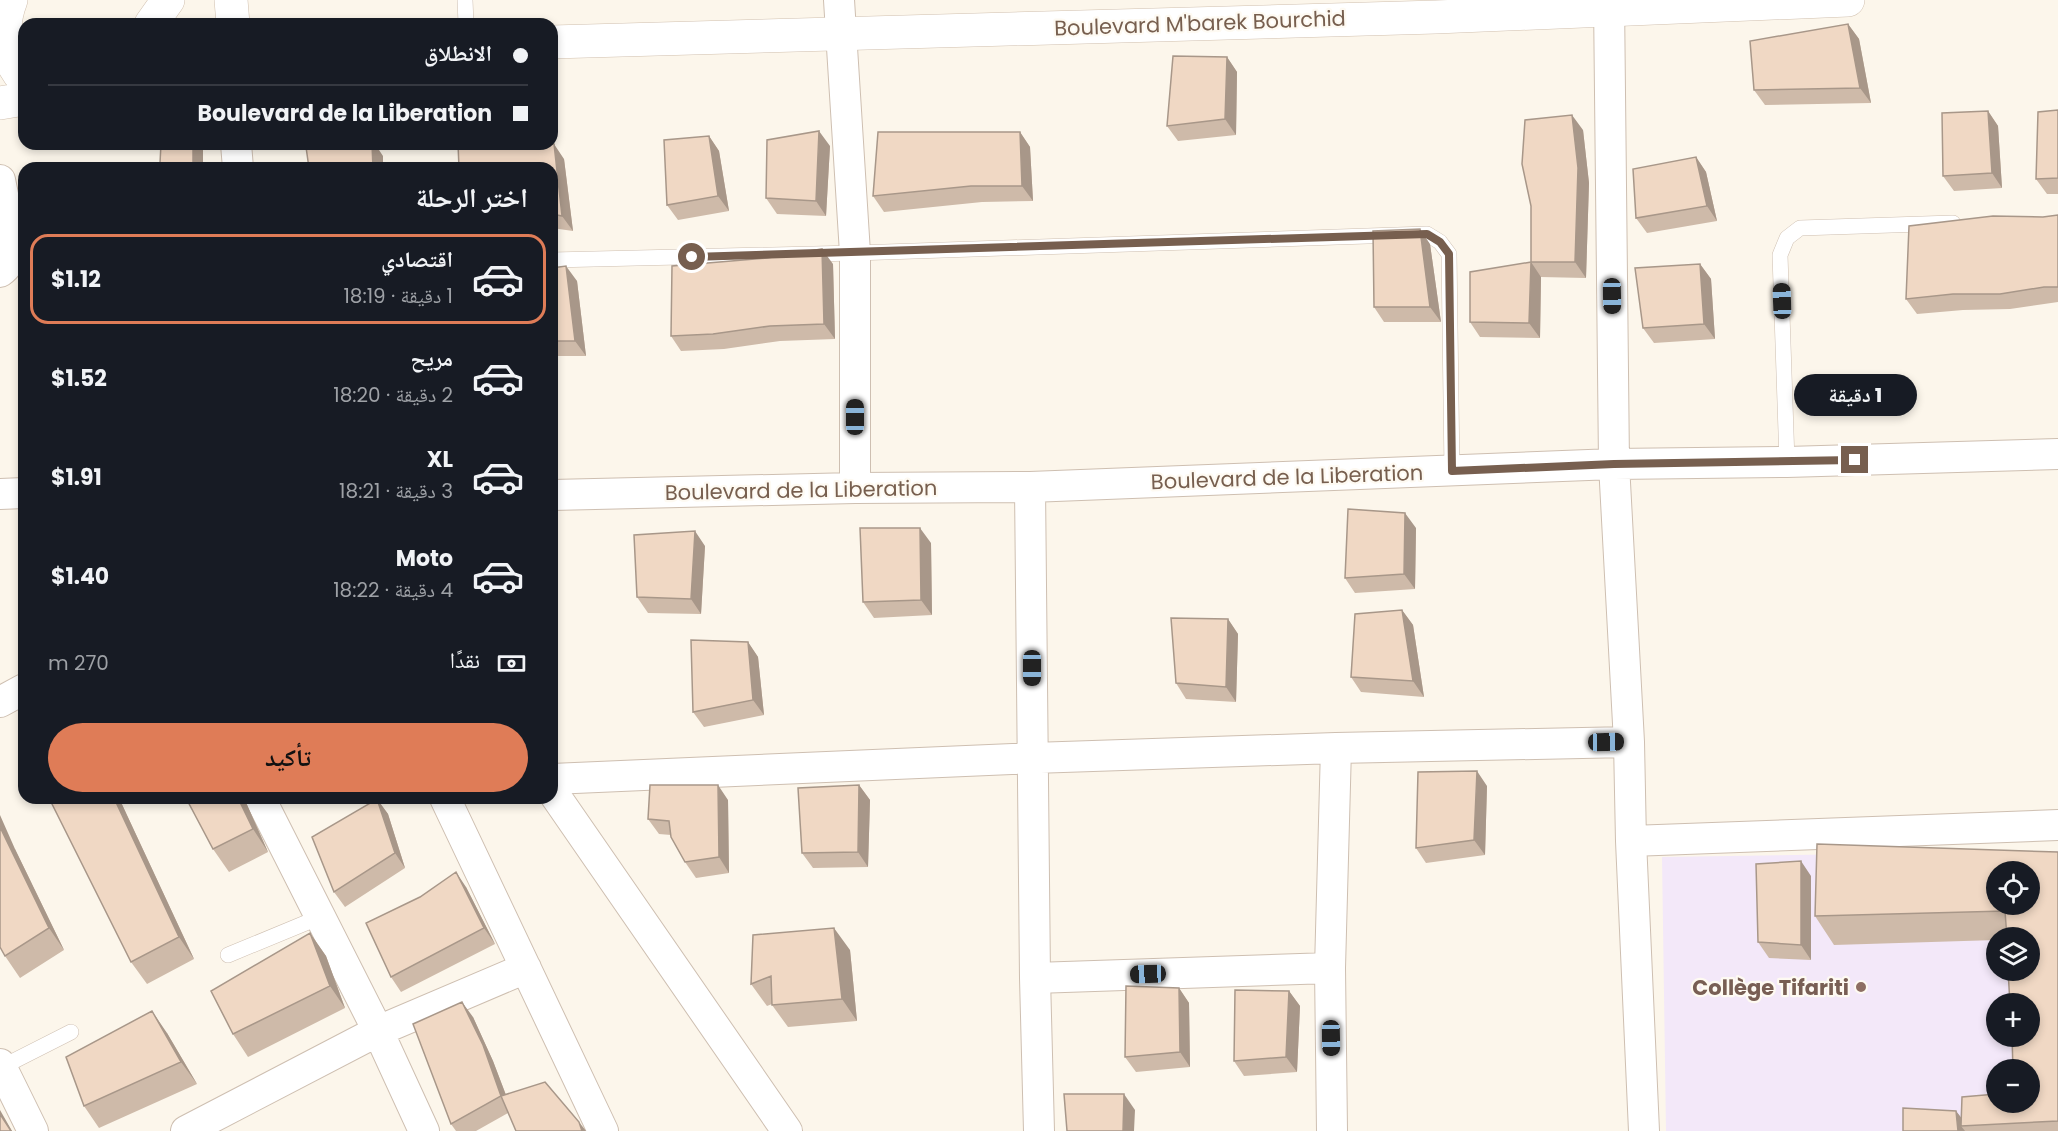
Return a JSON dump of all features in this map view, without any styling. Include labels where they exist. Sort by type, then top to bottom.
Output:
[{"type":"street","points":[[141,0],[147,18]]},
{"type":"street","points":[[154,18],[168,0]]},
{"type":"street","points":[[231,0],[232,18]]},
{"type":"street","points":[[839,0],[855,253],[855,488]]},
{"type":"street","name":"Boulevard M'barek Bourchid","points":[[558,42],[841,33],[1436,8],[1848,0]]},
{"type":"street","points":[[1609,4],[1614,464],[1629,742],[1631,841],[1644,1131]]},
{"type":"street","points":[[6,6],[4,29],[6,49],[18,73]]},
{"type":"street","points":[[0,103],[18,100]]},
{"type":"street","points":[[0,180],[13,252],[5,268],[0,272]]},
{"type":"street","name":"Boulevard de la Liberation","points":[[558,495],[855,488],[1030,487],[1614,464],[1787,462],[2058,454]]},
{"type":"street","points":[[1030,487],[1035,978],[1039,1131]]},
{"type":"street","points":[[0,494],[18,494]]},
{"type":"street","points":[[558,779],[1033,758],[1336,748],[1629,742]]},
{"type":"street","points":[[1332,1131],[1330,968],[1336,748]]},
{"type":"street","points":[[558,800],[787,1131]]},
{"type":"street","points":[[263,804],[378,1031],[424,1131]]},
{"type":"street","points":[[448,804],[603,1131]]},
{"type":"street","points":[[1631,841],[2058,825]]},
{"type":"street","points":[[186,1131],[378,1031],[526,968]]},
{"type":"street","points":[[1035,978],[1330,968]]},
{"type":"street","points":[[1,1065],[33,1131]]},
{"type":"lane","points":[[465,0],[466,18]]},
{"type":"lane","points":[[1787,462],[1780,255],[1787,238],[1800,228],[1964,222]]},
{"type":"lane","points":[[558,260],[855,253],[1427,234],[1440,242],[1449,254],[1452,471]]},
{"type":"lane","points":[[228,955],[320,917]]},
{"type":"lane","points":[[1,1065],[71,1032]]},
{"type":"shaded area","name":"Collège Tifariti","points":[[2058,851],[2058,1131],[1666,1131],[1662,857]]},
{"type":"building","points":[[1848,24],[1860,88],[1754,90],[1750,41]]},
{"type":"building","points":[[1173,56],[1227,57],[1225,119],[1167,126]]},
{"type":"building","points":[[2058,110],[2058,178],[2036,179],[2038,112]]},
{"type":"building","points":[[1988,111],[1992,173],[1943,176],[1942,113]]},
{"type":"building","points":[[1572,115],[1578,168],[1575,262],[1531,262],[1531,206],[1522,164],[1525,120]]},
{"type":"building","points":[[819,131],[816,201],[766,198],[767,140]]},
{"type":"building","points":[[878,132],[1020,132],[1022,186],[971,186],[873,196]]},
{"type":"building","points":[[709,136],[718,196],[667,205],[664,140]]},
{"type":"building","points":[[161,150],[193,150],[193,162],[160,162]]},
{"type":"building","points":[[306,150],[372,150],[373,162],[308,162]]},
{"type":"building","points":[[458,150],[555,150],[556,162],[459,162]]},
{"type":"building","points":[[1696,157],[1707,206],[1636,218],[1633,169]]},
{"type":"building","points":[[558,180],[562,216],[558,215]]},
{"type":"building","points":[[2058,215],[2058,287],[2000,294],[1953,294],[1906,299],[1909,226],[1993,216]]},
{"type":"building","points":[[1420,229],[1430,307],[1374,307],[1373,231]]},
{"type":"building","points":[[822,249],[824,324],[770,326],[713,334],[671,336],[672,266],[767,258]]},
{"type":"building","points":[[1531,262],[1529,323],[1470,322],[1470,272]]},
{"type":"building","points":[[1700,264],[1704,324],[1643,328],[1635,268]]},
{"type":"building","points":[[566,266],[575,341],[558,341],[558,267]]},
{"type":"building","points":[[1348,509],[1405,513],[1404,574],[1345,578]]},
{"type":"building","points":[[860,528],[920,528],[921,600],[863,602]]},
{"type":"building","points":[[695,531],[691,599],[637,597],[634,535]]},
{"type":"building","points":[[1402,610],[1413,681],[1351,677],[1355,614]]},
{"type":"building","points":[[1171,618],[1228,619],[1226,687],[1176,683]]},
{"type":"building","points":[[691,640],[748,642],[753,700],[693,712]]},
{"type":"building","points":[[1477,771],[1474,840],[1416,848],[1418,772]]},
{"type":"building","points":[[650,785],[718,785],[719,857],[685,862],[671,837],[669,821],[648,819]]},
{"type":"building","points":[[859,785],[858,852],[802,853],[798,788]]},
{"type":"building","points":[[52,804],[117,804],[179,937],[131,962]]},
{"type":"building","points":[[189,804],[241,804],[253,829],[213,849]]},
{"type":"building","points":[[368,804],[379,804],[395,853],[334,892],[312,837]]},
{"type":"building","points":[[0,827],[49,928],[5,956],[0,947]]},
{"type":"building","points":[[1817,844],[2058,852],[2058,1121],[1961,1126],[1962,1097],[1986,1095],[1986,1113],[2040,1113],[2040,1059],[2013,1059],[2012,1047],[2040,1047],[2040,993],[2009,993],[2009,981],[2040,981],[2040,927],[2006,927],[2005,915],[2040,915],[2040,861],[1986,861],[1986,912],[1815,916]]},
{"type":"building","points":[[1801,861],[1801,945],[1758,942],[1756,864]]},
{"type":"building","points":[[456,872],[484,928],[391,977],[366,923],[420,897]]},
{"type":"building","points":[[834,928],[842,999],[772,1005],[771,976],[751,984],[753,935]]},
{"type":"building","points":[[310,933],[330,986],[233,1034],[211,991]]},
{"type":"building","points":[[1126,986],[1179,988],[1180,1052],[1125,1057]]},
{"type":"building","points":[[1235,990],[1289,991],[1286,1057],[1234,1061]]},
{"type":"building","points":[[462,1002],[483,1045],[501,1096],[451,1124],[413,1024]]},
{"type":"building","points":[[152,1011],[181,1062],[84,1106],[66,1057]]},
{"type":"building","points":[[545,1082],[579,1122],[582,1131],[516,1131],[501,1096]]},
{"type":"building","points":[[1064,1094],[1124,1094],[1123,1131],[1067,1131]]},
{"type":"building","points":[[1903,1108],[1956,1111],[1958,1131],[1903,1131]]},
{"type":"building","points":[[0,1114],[11,1131],[0,1131]]},
{"type":"place","name":"Collège Tifariti","points":[[1861,987]]},
{"type":"route","points":[[692,257],[1427,234],[1440,242],[1449,254],[1452,471],[1614,464],[1855,460]]}]
